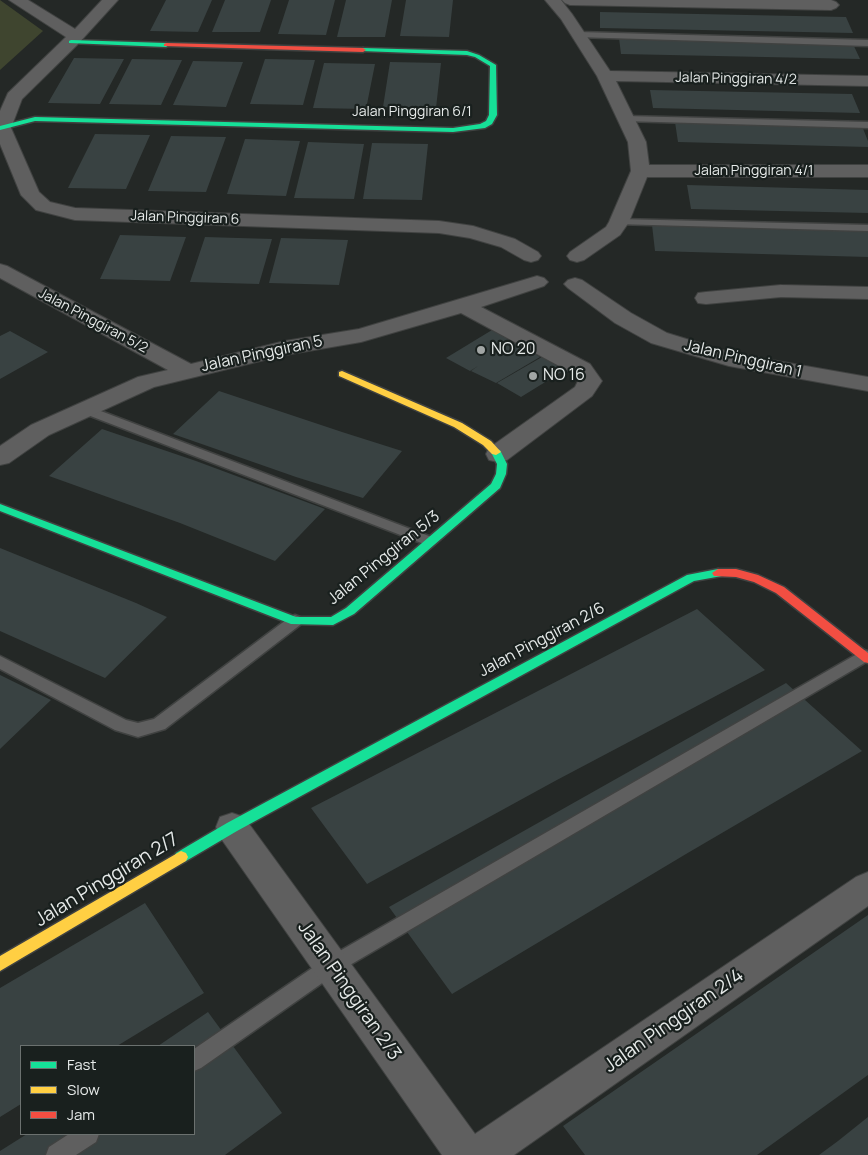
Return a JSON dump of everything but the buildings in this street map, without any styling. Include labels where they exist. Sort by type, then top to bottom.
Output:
[{"type":"street","points":[[16,0],[73,39]]},
{"type":"street","points":[[2,128],[14,97],[110,0]]},
{"type":"street","points":[[552,0],[569,6],[831,5]]},
{"type":"street","points":[[554,254],[588,265],[587,276],[575,284],[555,286],[536,282],[524,274],[523,269],[526,260],[554,254],[612,231],[620,222],[640,171],[637,142],[604,76],[579,35],[569,6]]},
{"type":"street","name":"Jalan Pinggiran 6/1","points":[[2,128],[35,119],[453,130],[482,126],[489,122],[493,115],[493,65],[477,56],[467,54],[73,39]]},
{"type":"street","name":"Jalan Pinggiran 4/2","points":[[604,76],[868,82]]},
{"type":"street","name":"Jalan Pinggiran 6","points":[[2,128],[31,195],[43,206],[55,210],[76,214],[439,227],[473,232],[554,254]]},
{"type":"street","name":"Jalan Pinggiran 4/1","points":[[640,171],[868,171]]},
{"type":"street","name":"Jalan Pinggiran 5/2","points":[[0,270],[187,371]]},
{"type":"street","name":"Jalan Pinggiran 5","points":[[0,456],[40,430],[146,382],[285,348],[361,335],[464,306],[504,291],[536,282]]},
{"type":"street","name":"Jalan Pinggiran 1","points":[[575,284],[623,318],[659,338],[729,359],[868,384]]},
{"type":"street","points":[[706,298],[782,291],[868,293]]},
{"type":"street","points":[[342,374],[458,425],[487,443],[498,454],[584,391],[590,381],[582,369],[464,306]]},
{"type":"street","name":"Jalan Pinggiran 5/3","points":[[0,508],[295,621],[333,621],[350,611],[496,486],[501,474],[502,464],[498,454]]},
{"type":"street","name":"Jalan Pinggiran 2/6","points":[[232,827],[691,578],[712,573],[736,573],[758,579],[780,590],[866,658]]},
{"type":"street","name":"Jalan Pinggiran 2/7","points":[[0,964],[232,827]]},
{"type":"street","name":"Jalan Pinggiran 2/3","points":[[232,827],[466,1155]]},
{"type":"street","name":"Jalan Pinggiran 2/4","points":[[480,1155],[868,887]]},
{"type":"lane","points":[[579,35],[868,43]]},
{"type":"lane","points":[[626,119],[868,125]]},
{"type":"lane","points":[[620,222],[868,228]]},
{"type":"lane","points":[[85,409],[430,541]]},
{"type":"lane","points":[[0,662],[121,725],[138,730],[159,724],[295,621]]},
{"type":"lane","points":[[195,1060],[331,966],[866,658]]},
{"type":"lane","points":[[57,1155],[87,1135]]},
{"type":"green space","points":[[0,0],[43,31],[0,70]]},
{"type":"traffic: fast","points":[[71,42],[166,45]]},
{"type":"traffic: fast","points":[[2,128],[35,119],[453,130],[482,126],[489,122],[493,115],[493,65],[477,56],[467,53],[363,50]]},
{"type":"traffic: fast","points":[[0,507],[295,621],[333,621],[350,611],[496,486],[501,474],[502,464],[496,452]]},
{"type":"traffic: fast","points":[[181,857],[232,827],[691,578],[718,573]]},
{"type":"traffic: slow","points":[[342,374],[458,425],[487,443],[496,452]]},
{"type":"traffic: slow","points":[[0,964],[181,857]]},
{"type":"traffic: jam","points":[[166,45],[363,50]]},
{"type":"traffic: jam","points":[[718,573],[736,573],[758,579],[780,590],[868,659]]},
{"type":"place","name":"NO 20","points":[[481,350]]},
{"type":"place","name":"NO 16","points":[[533,376]]}]
